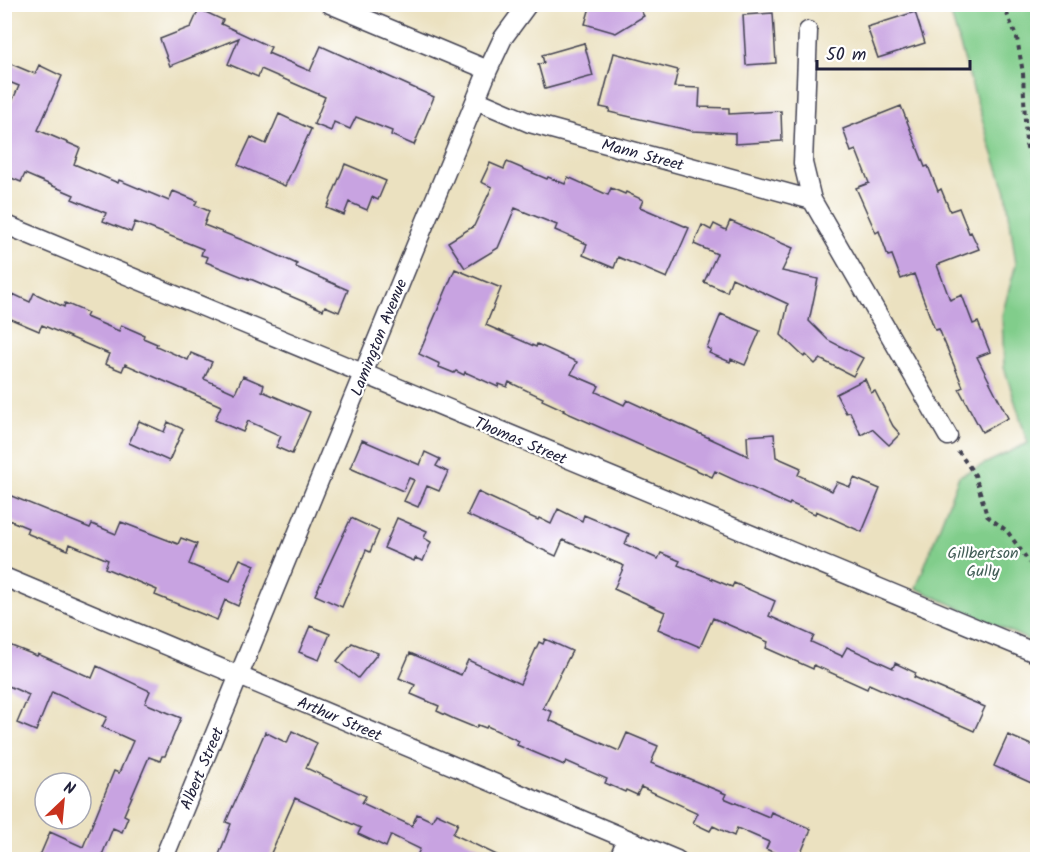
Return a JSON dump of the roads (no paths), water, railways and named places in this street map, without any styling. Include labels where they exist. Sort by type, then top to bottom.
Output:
[{"type":"street","points":[[330,4],[488,70]]},
{"type":"street","name":"Lamington Avenue","points":[[239,676],[488,70],[503,38],[528,4]]},
{"type":"street","points":[[808,31],[803,163],[812,200],[948,436]]},
{"type":"street","name":"Mann Street","points":[[476,99],[530,123],[812,200]]},
{"type":"street","name":"Thomas Street","points":[[4,224],[1038,654]]},
{"type":"street","name":"Arthur Street","points":[[4,577],[677,860]]},
{"type":"street","name":"Albert Street","points":[[163,860],[239,676]]},
{"type":"street","points":[[618,860],[627,839]]},
{"type":"park label","name":"Gillbertson Gully","points":[[983,561]]}]
